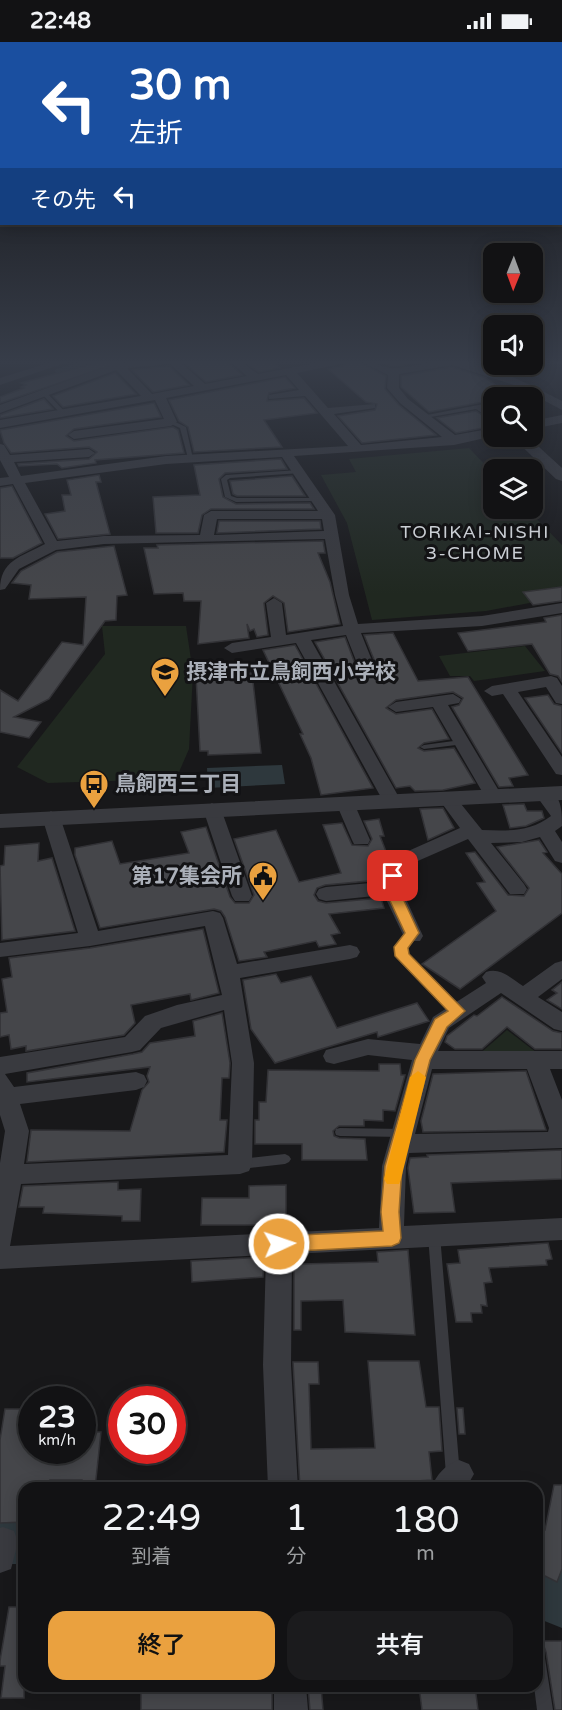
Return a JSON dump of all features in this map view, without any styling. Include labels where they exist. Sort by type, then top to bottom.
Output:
[{"type":"street","points":[[349,439],[358,449]]},
{"type":"street","points":[[0,482],[107,466],[191,458],[358,449],[464,439]]},
{"type":"street","points":[[530,447],[562,476]]},
{"type":"street","points":[[2,453],[89,453]]},
{"type":"street","points":[[2,453],[53,546]]},
{"type":"street","points":[[286,453],[328,515],[342,595],[367,668]]},
{"type":"street","points":[[206,539],[211,515],[328,515]]},
{"type":"street","points":[[0,586],[7,565],[53,546],[104,540],[332,535]]},
{"type":"street","points":[[274,603],[279,640]]},
{"type":"street","points":[[232,648],[352,629],[482,621],[562,608]]},
{"type":"street","points":[[301,637],[392,801]]},
{"type":"street","points":[[562,699],[551,681],[500,690],[562,770]]},
{"type":"street","points":[[396,707],[446,700],[461,742],[493,796]]},
{"type":"street","points":[[0,821],[553,794],[562,817],[546,831],[526,836],[474,833],[395,864],[391,888],[413,934]]},
{"type":"street","points":[[447,798],[517,889]]},
{"type":"street","points":[[345,803],[361,840]]},
{"type":"street","points":[[212,809],[242,896]]},
{"type":"street","points":[[51,817],[90,939]]},
{"type":"street","points":[[546,831],[562,857]]},
{"type":"street","points":[[326,894],[391,888]]},
{"type":"street","points":[[0,950],[90,939],[213,918],[229,973],[243,1063],[240,1164],[9,1175]]},
{"type":"street","points":[[229,973],[350,952]]},
{"type":"street","points":[[523,997],[562,968]]},
{"type":"street","points":[[392,1238],[390,1212],[394,1166],[424,1056],[441,1023],[497,980],[562,1023]]},
{"type":"street","points":[[0,1066],[132,1044],[153,1022],[177,1013],[233,1000]]},
{"type":"street","points":[[334,1056],[368,1047],[424,1056],[562,1060]]},
{"type":"street","points":[[401,1139],[555,1141],[561,1128],[536,1061]]},
{"type":"street","points":[[0,1241],[17,1131],[3,1089],[136,1081]]},
{"type":"street","points":[[0,1258],[562,1229]]},
{"type":"street","points":[[279,1244],[277,1365],[282,1482]]},
{"type":"street","points":[[290,1692],[291,1710]]},
{"type":"lane","points":[[186,439],[191,458]]},
{"type":"lane","points":[[299,472],[228,476],[224,479],[228,497],[236,500],[319,500]]},
{"type":"lane","points":[[424,747],[461,742]]},
{"type":"lane","points":[[413,934],[401,947],[402,956],[458,1011]]},
{"type":"lane","points":[[340,1132],[401,1139]]},
{"type":"lane","points":[[240,1164],[285,1159]]},
{"type":"lane","points":[[434,1235],[453,1481]]},
{"type":"lane","points":[[543,1692],[545,1710]]},
{"type":"shaded area","points":[[469,448],[483,463],[483,519],[537,519],[562,545],[562,597],[486,611],[372,620],[347,523],[321,475],[356,472],[349,459]]},
{"type":"shaded area","points":[[102,626],[186,626],[193,673],[189,749],[176,779],[48,783],[17,767],[105,654]]},
{"type":"shaded area","points":[[525,646],[545,671],[474,681],[470,676],[450,676],[439,656]]},
{"type":"shaded area","points":[[282,765],[285,784],[208,788],[207,768]]},
{"type":"shaded area","points":[[507,1030],[541,1056],[476,1057]]},
{"type":"building","points":[[3,439],[71,439],[74,441],[89,439],[180,439],[184,453],[95,460],[96,463],[62,468],[57,464],[19,466],[18,464],[89,459],[97,452],[89,447],[11,453]]},
{"type":"building","points":[[191,439],[277,439],[282,447],[194,452]]},
{"type":"building","points":[[358,439],[400,439],[362,443]]},
{"type":"building","points":[[281,459],[287,469],[225,473],[219,479],[223,497],[236,504],[310,503],[314,509],[211,509],[202,515],[198,533],[156,533],[153,497],[200,495],[194,465]]},
{"type":"building","points":[[99,475],[101,482],[96,482],[110,534],[58,539],[45,514],[65,511],[62,495],[71,495],[67,480]]},
{"type":"building","points":[[292,476],[305,496],[237,496],[233,494],[230,481]]},
{"type":"building","points":[[12,486],[42,543],[13,558],[0,558],[0,488]]},
{"type":"building","points":[[219,521],[320,521],[321,529],[217,533]]},
{"type":"building","points":[[323,541],[325,553],[318,553],[330,582],[340,624],[288,632],[284,603],[273,596],[264,603],[268,635],[257,637],[254,629],[250,631],[247,624],[249,638],[198,644],[201,601],[184,601],[183,593],[154,594],[144,548],[158,548],[157,545]]},
{"type":"building","points":[[114,546],[127,595],[117,596],[116,620],[105,621],[49,699],[14,717],[41,722],[29,738],[0,732],[0,690],[18,701],[62,642],[83,645],[86,597],[29,599],[31,585],[12,583],[21,571],[57,552]]},
{"type":"building","points":[[562,587],[562,601],[533,605],[523,592]]},
{"type":"building","points":[[562,615],[562,682],[558,676],[550,674],[532,644],[468,651],[458,633],[546,622],[544,618]]},
{"type":"building","points":[[393,633],[418,681],[468,677],[528,775],[509,778],[513,786],[499,787],[452,707],[459,705],[463,698],[453,692],[396,700],[386,708],[396,714],[432,709],[449,739],[424,743],[418,748],[424,751],[454,748],[475,783],[443,790],[415,791],[410,786],[396,788],[315,642],[345,637],[357,669],[368,675],[377,667],[364,635]]},
{"type":"building","points":[[295,645],[373,788],[321,795],[311,758],[300,734],[303,734],[263,650]]},
{"type":"building","points":[[252,673],[261,753],[208,755],[208,751],[200,751],[196,676]]},
{"type":"building","points":[[548,695],[554,704],[562,706],[562,753],[525,698]]},
{"type":"building","points":[[524,804],[527,811],[542,811],[544,818],[526,826],[510,828],[503,805]]},
{"type":"building","points":[[443,808],[454,828],[428,840],[420,809]]},
{"type":"building","points":[[379,819],[384,836],[380,836],[387,854],[383,854],[385,862],[376,863],[381,874],[377,875],[379,880],[325,885],[317,888],[314,895],[318,901],[326,903],[381,898],[384,908],[329,914],[340,933],[331,935],[336,944],[319,947],[316,941],[264,952],[267,957],[239,961],[225,917],[221,911],[214,909],[100,928],[75,855],[75,848],[112,841],[120,864],[189,853],[181,832],[206,827],[230,897],[235,903],[249,903],[254,895],[234,839],[276,830],[299,882],[341,873],[323,825],[342,823],[352,845],[368,846],[372,839],[364,821]]},
{"type":"building","points":[[539,840],[547,852],[543,853],[562,874],[562,913],[460,989],[422,964],[496,911],[477,883],[485,882],[466,853],[475,852],[508,895],[524,896],[529,888],[497,847]]},
{"type":"building","points":[[39,843],[38,861],[52,858],[75,931],[2,940],[0,866],[4,865],[5,846]]},
{"type":"building","points":[[203,929],[219,993],[191,1000],[190,994],[131,1005],[135,1023],[124,1035],[26,1051],[26,1046],[11,1049],[9,1035],[0,1037],[0,1013],[7,1012],[2,979],[12,977],[9,958],[90,948]]},
{"type":"building","points":[[276,974],[281,983],[311,976],[337,1028],[417,1003],[429,1021],[378,1037],[377,1032],[275,1063],[251,1029],[243,980]]},
{"type":"building","points":[[562,982],[562,1009],[547,1000],[557,993],[552,990]]},
{"type":"building","points":[[502,997],[553,1031],[562,1033],[562,1049],[535,1049],[507,1027],[482,1049],[455,1049],[445,1042],[447,1036]]},
{"type":"building","points":[[222,1013],[230,1063],[229,1078],[222,1078],[220,1120],[227,1120],[224,1152],[27,1162],[31,1130],[130,1131],[142,1090],[149,1082],[147,1076],[150,1067],[27,1082],[27,1073],[133,1054],[142,1052],[150,1043],[195,1036],[193,1021]]},
{"type":"building","points":[[379,1064],[400,1064],[401,1075],[405,1075],[395,1111],[383,1110],[383,1121],[364,1120],[364,1126],[339,1126],[333,1131],[334,1136],[339,1138],[365,1139],[367,1160],[302,1160],[302,1144],[255,1144],[255,1120],[259,1120],[259,1102],[266,1102],[268,1070],[379,1071]]},
{"type":"building","points":[[526,1071],[546,1130],[423,1132],[421,1121],[433,1074]]},
{"type":"building","points":[[562,1150],[562,1179],[451,1183],[455,1212],[414,1213],[408,1168],[410,1158],[428,1157],[427,1155]]},
{"type":"building","points":[[118,1182],[118,1190],[141,1189],[140,1221],[122,1221],[122,1216],[43,1213],[44,1207],[19,1207],[23,1186]]},
{"type":"building","points":[[286,1185],[286,1225],[201,1225],[202,1198],[249,1198],[249,1186]]},
{"type":"building","points":[[548,1243],[552,1259],[546,1260],[547,1265],[489,1268],[492,1282],[484,1283],[487,1306],[481,1305],[482,1313],[471,1313],[472,1322],[456,1322],[447,1264],[460,1263],[458,1250]]},
{"type":"building","points":[[408,1250],[415,1335],[345,1332],[343,1300],[301,1301],[301,1330],[294,1330],[294,1257],[302,1257],[302,1264],[378,1262],[377,1252]]},
{"type":"building","points":[[264,1257],[263,1277],[192,1282],[191,1261]]},
{"type":"building","points":[[368,1361],[419,1361],[426,1407],[439,1407],[442,1451],[429,1452],[432,1480],[401,1482],[300,1482],[293,1362],[318,1362],[319,1384],[309,1384],[311,1449],[375,1448]]},
{"type":"building","points":[[457,1408],[463,1408],[465,1434],[459,1434]]},
{"type":"building","points":[[5,1409],[18,1409],[18,1464],[96,1464],[96,1432],[101,1432],[96,1482],[50,1480],[50,1482],[18,1482],[18,1522],[0,1523],[0,1440]]},
{"type":"building","points":[[554,1485],[562,1485],[562,1569],[557,1582],[543,1575],[543,1529],[545,1530]]},
{"type":"building","points":[[9,1607],[18,1607],[18,1692],[24,1692],[24,1698],[1,1698],[5,1666],[0,1666]]},
{"type":"building","points":[[543,1641],[562,1641],[562,1710],[555,1710]]},
{"type":"building","points":[[141,1692],[272,1692],[272,1710],[141,1710]]},
{"type":"building","points":[[308,1692],[322,1692],[323,1710],[310,1710]]},
{"type":"building","points":[[420,1692],[476,1692],[478,1710],[422,1710]]},
{"type":"waterway","points":[[0,1535],[18,1535]]},
{"type":"waterway","points":[[543,1589],[562,1598]]},
{"type":"slow traffic","points":[[393,1179],[394,1166],[418,1077]]},
{"type":"place","name":"摂津市立鳥飼西小学校","points":[[165,698]]},
{"type":"place","name":"鳥飼西三丁目","points":[[94,810]]},
{"type":"place","name":"第17集会所","points":[[263,902]]},
{"type":"district","name":"TORIKAI-NISHI 3-CHOME","points":[[475,542]]},
{"type":"route","points":[[279,1244],[392,1238],[390,1212],[394,1166],[423,1060],[441,1023],[458,1011],[402,956],[401,947],[412,933],[391,888],[393,876]]}]
